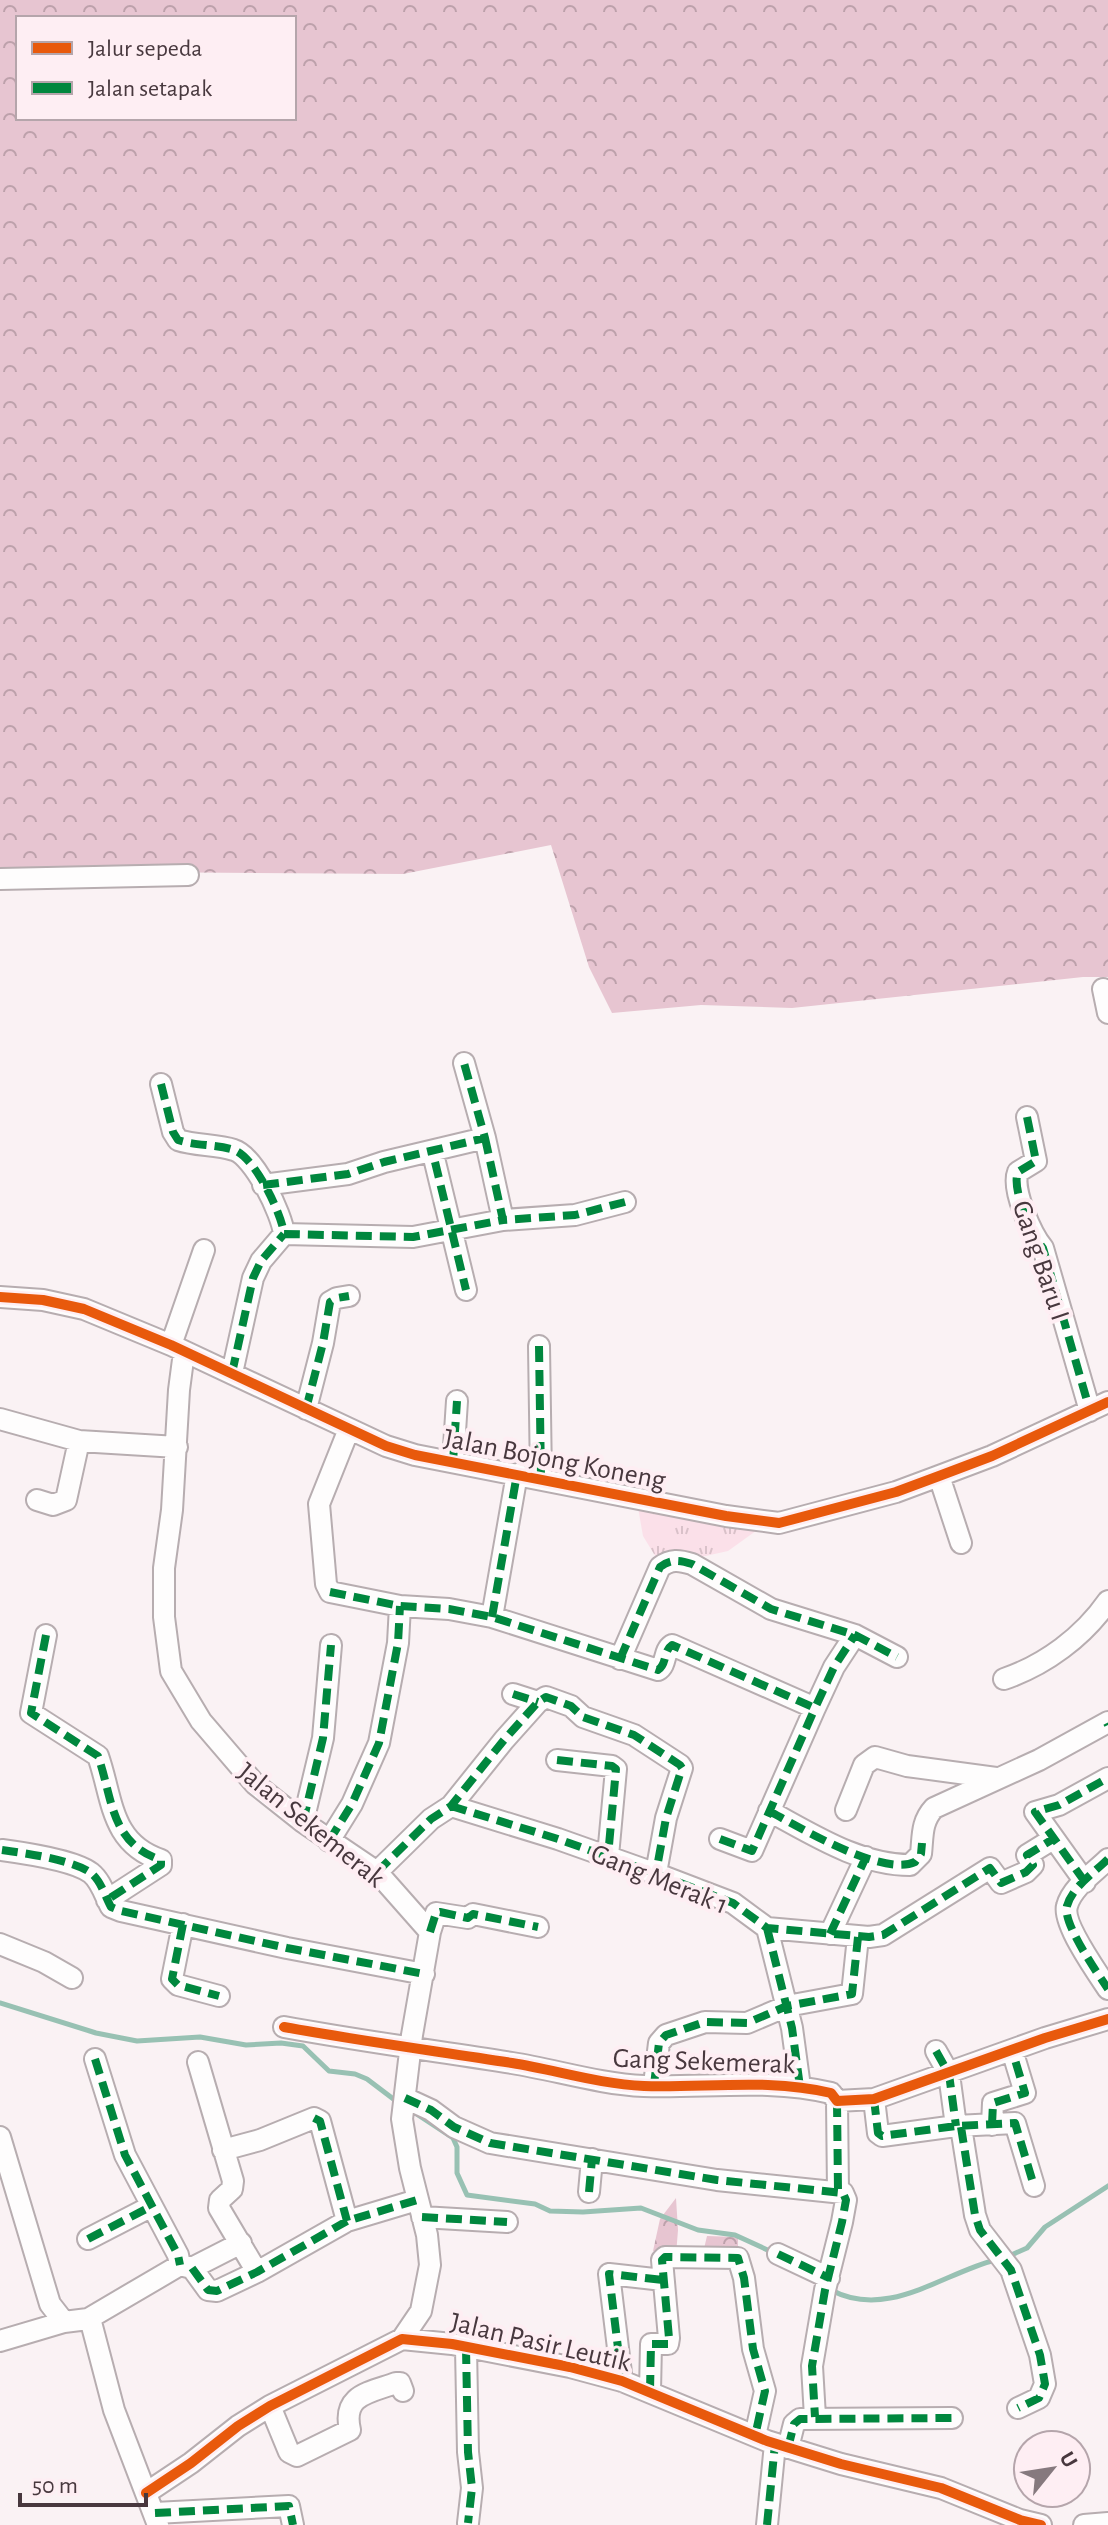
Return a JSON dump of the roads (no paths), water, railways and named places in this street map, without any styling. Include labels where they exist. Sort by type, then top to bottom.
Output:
[{"type":"street","points":[[0,879],[188,875]]},
{"type":"street","points":[[1103,989],[1108,1013]]},
{"type":"street","points":[[464,1063],[503,1220]]},
{"type":"street","points":[[161,1084],[173,1132],[178,1140],[239,1152],[251,1164],[280,1215],[284,1234]]},
{"type":"street","name":"Gang Baru I","points":[[1027,1117],[1036,1161],[1018,1172],[1016,1183],[1032,1235],[1043,1248],[1099,1406]]},
{"type":"street","points":[[263,1185],[348,1174],[384,1162],[485,1138]]},
{"type":"street","points":[[435,1162],[466,1290]]},
{"type":"street","points":[[284,1234],[413,1237],[503,1220],[575,1215],[625,1202]]},
{"type":"street","points":[[232,1373],[253,1278],[261,1261],[284,1234]]},
{"type":"street","name":"Jalan Sekemerak","points":[[204,1250],[178,1348],[177,1447],[164,1568],[164,1617],[171,1671],[201,1721],[255,1784],[329,1841],[377,1872],[430,1932]]},
{"type":"street","points":[[306,1409],[330,1302],[349,1296]]},
{"type":"street","name":"Jalan Bojong Koneng","points":[[0,1297],[66,1304],[178,1348],[386,1446],[726,1516],[779,1523],[882,1496],[939,1476],[992,1456],[1099,1406]]},
{"type":"street","points":[[539,1346],[541,1478]]},
{"type":"street","points":[[453,1462],[457,1401]]},
{"type":"street","points":[[0,1419],[79,1441],[177,1447]]},
{"type":"street","points":[[349,1429],[319,1504],[326,1584],[330,1592],[400,1606],[449,1609],[492,1617],[658,1670],[663,1667],[667,1650],[672,1645],[815,1708]]},
{"type":"street","points":[[37,1500],[53,1505],[66,1500],[79,1441]]},
{"type":"street","points":[[492,1617],[517,1474]]},
{"type":"street","points":[[939,1476],[961,1543]]},
{"type":"street","points":[[620,1659],[660,1567],[668,1561],[692,1564],[771,1609],[855,1635],[897,1657]]},
{"type":"street","points":[[329,1841],[352,1804],[379,1743],[398,1643],[400,1606]]},
{"type":"street","points":[[1004,1679],[1027,1671],[1054,1655],[1105,1611]]},
{"type":"street","points":[[46,1635],[31,1713],[98,1756],[110,1801],[129,1842],[161,1860],[161,1865],[107,1900]]},
{"type":"street","points":[[720,1839],[752,1851],[834,1667],[855,1635]]},
{"type":"street","points":[[303,1822],[323,1738],[331,1645]]},
{"type":"street","points":[[513,1694],[538,1702]]},
{"type":"street","points":[[377,1872],[431,1819],[451,1806],[538,1702],[546,1697],[571,1706],[583,1717],[634,1735],[680,1765],[656,1873]]},
{"type":"street","points":[[769,1811],[836,1847],[898,1865],[915,1862],[921,1854],[926,1816],[934,1808],[1039,1760],[1108,1724]]},
{"type":"street","points":[[846,1810],[864,1765],[875,1757],[907,1766],[996,1778]]},
{"type":"street","points":[[557,1760],[616,1769],[608,1856]]},
{"type":"street","points":[[1085,1882],[1035,1812],[1059,1805],[1108,1778]]},
{"type":"street","name":"Gang Merak 1","points":[[451,1806],[656,1873],[733,1903],[767,1928]]},
{"type":"street","points":[[800,2087],[787,2006],[767,1928],[863,1937],[883,1935],[990,1868],[1001,1883],[1026,1872],[1033,1865],[1027,1855],[1053,1839]]},
{"type":"street","points":[[2,1850],[42,1857],[90,1872],[111,1907],[121,1911],[287,1948],[424,1974]]},
{"type":"street","points":[[830,1934],[866,1857]]},
{"type":"street","points":[[1108,1859],[1069,1902],[1066,1914],[1082,1948],[1108,1989]]},
{"type":"street","points":[[146,2493],[270,2406],[402,2339],[421,2311],[430,2265],[404,2107],[430,1932],[436,1913],[468,1918],[470,1914],[491,1916],[538,1927]]},
{"type":"street","points":[[183,1924],[172,1979],[174,1983],[219,1996]]},
{"type":"street","points":[[654,2085],[659,2043],[666,2035],[705,2022],[747,2023],[787,2006],[852,1994],[863,1937]]},
{"type":"street","points":[[0,1944],[44,1962],[72,1978]]},
{"type":"street","name":"Gang Sekemerak","points":[[284,2027],[517,2064],[580,2078],[654,2085],[800,2087],[831,2093],[837,2101],[874,2099],[1108,2019]]},
{"type":"street","points":[[992,2125],[993,2103],[1025,2093],[1012,2050]]},
{"type":"street","points":[[936,2051],[949,2074],[980,2230],[1004,2260],[1040,2355],[1045,2384],[1039,2398],[1018,2408]]},
{"type":"street","points":[[95,2059],[125,2155],[186,2267],[208,2290],[217,2291],[257,2272],[347,2221],[420,2208],[507,2222]]},
{"type":"street","points":[[198,2062],[233,2186],[219,2202],[219,2208],[257,2272]]},
{"type":"street","points":[[874,2099],[878,2133],[882,2136],[1015,2123],[1034,2186]]},
{"type":"street","points":[[837,2101],[838,2191]]},
{"type":"street","points":[[404,2107],[418,2102],[454,2127],[479,2139],[783,2188],[843,2193],[846,2200],[812,2366],[815,2417]]},
{"type":"street","points":[[223,2150],[260,2140],[314,2118],[320,2121],[347,2221]]},
{"type":"street","points":[[0,2137],[9,2197],[50,2304],[64,2322]]},
{"type":"street","points":[[589,2192],[592,2159]]},
{"type":"street","points":[[88,2239],[152,2206]]},
{"type":"street","points":[[0,2341],[64,2322],[88,2319],[186,2267],[241,2243]]},
{"type":"street","points":[[778,2254],[827,2284]]},
{"type":"street","points":[[650,2391],[651,2344],[668,2344],[669,2338],[662,2260],[665,2257],[738,2258],[753,2349],[765,2391],[755,2436]]},
{"type":"street","points":[[622,2381],[609,2274],[663,2280]]},
{"type":"street","points":[[421,2311],[433,2330],[459,2346],[472,2488],[468,2523]]},
{"type":"street","points":[[88,2319],[114,2410],[156,2519],[289,2506],[293,2525]]},
{"type":"street","name":"Jalan Pasir Leutik","points":[[402,2339],[459,2346],[570,2367],[622,2381],[782,2446],[941,2488],[1020,2520],[1041,2525]]},
{"type":"street","points":[[270,2406],[289,2452],[297,2456],[350,2430],[349,2405],[361,2396],[396,2383],[400,2383],[403,2391]]},
{"type":"street","points":[[767,2525],[782,2446],[800,2419],[952,2418]]},
{"type":"street","points":[[1084,2525],[1108,2523]]},
{"type":"waterway","points":[[0,2003],[96,2033],[137,2041],[200,2037],[246,2045],[281,2043],[303,2046],[329,2071],[355,2074],[367,2079],[400,2104]]},
{"type":"waterway","points":[[412,2111],[453,2138],[457,2147],[457,2173],[467,2195],[535,2204],[550,2211],[641,2208],[698,2230],[735,2235],[772,2252]]},
{"type":"waterway","points":[[1009,2256],[1027,2248],[1045,2227],[1108,2186]]},
{"type":"waterway","points":[[831,2290],[852,2298],[873,2300],[894,2297],[995,2260]]}]
